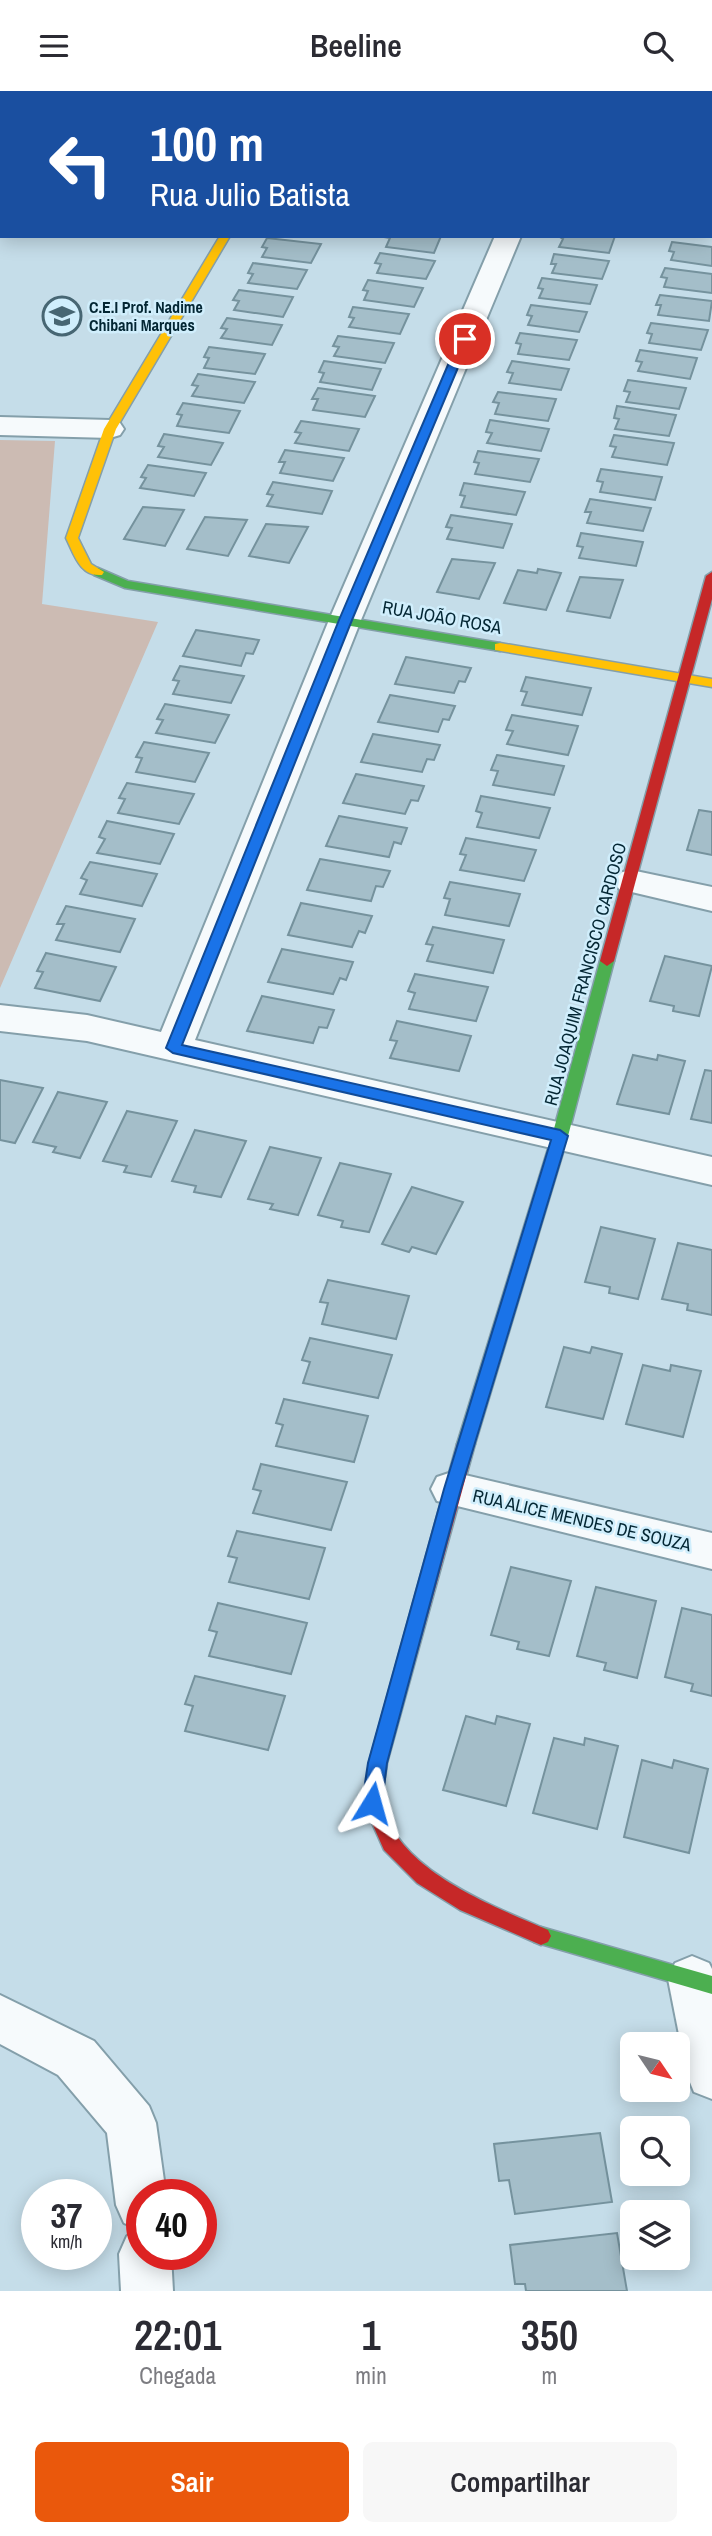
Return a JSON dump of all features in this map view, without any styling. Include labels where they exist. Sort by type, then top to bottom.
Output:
[{"type":"street","name":"RUA JOÃO ROSA","points":[[224,238],[110,429],[72,538],[86,566],[125,584],[712,683]]},
{"type":"street","points":[[173,1048],[345,620],[507,238]]},
{"type":"street","points":[[0,426],[110,429]]},
{"type":"street","name":"RUA JOAQUIM FRANCISCO CARDOSO","points":[[702,1982],[490,1919],[451,1898],[396,1850],[384,1832],[372,1803],[377,1763],[452,1489],[560,1136],[712,576]]},
{"type":"street","points":[[631,881],[712,899]]},
{"type":"street","points":[[0,1018],[87,1028],[712,1171]]},
{"type":"street","name":"RUA ALICE MENDES DE SOUZA","points":[[452,1489],[712,1551]]},
{"type":"street","points":[[702,1982],[712,2075]]},
{"type":"street","points":[[0,2018],[76,2058],[131,2123],[139,2179]]},
{"type":"street","points":[[146,2270],[147,2291]]},
{"type":"shaded area","points":[[0,440],[55,441],[42,604],[158,622],[0,988]]},
{"type":"building","points":[[267,238],[321,244],[311,263],[262,257],[267,248],[262,247]]},
{"type":"building","points":[[390,238],[440,238],[434,253],[386,247]]},
{"type":"building","points":[[614,238],[609,253],[559,247],[563,239]]},
{"type":"building","points":[[672,242],[712,247],[712,266],[671,260],[674,252],[669,251]]},
{"type":"building","points":[[380,253],[435,261],[426,279],[377,273],[381,264],[375,263]]},
{"type":"building","points":[[554,254],[609,261],[602,279],[552,273],[556,264],[551,264]]},
{"type":"building","points":[[253,263],[307,270],[297,289],[248,283],[253,274],[248,273]]},
{"type":"building","points":[[665,268],[712,274],[712,293],[664,287],[667,278],[661,277]]},
{"type":"building","points":[[542,278],[597,285],[590,304],[539,298],[543,289],[538,288]]},
{"type":"building","points":[[368,280],[423,288],[414,307],[364,300],[368,291],[363,290]]},
{"type":"building","points":[[239,290],[293,297],[283,317],[234,310],[239,301],[233,300]]},
{"type":"building","points":[[660,295],[712,301],[709,321],[658,315],[661,305],[656,305]]},
{"type":"building","points":[[531,305],[587,312],[579,332],[528,325],[532,316],[527,315]]},
{"type":"building","points":[[353,307],[409,314],[400,334],[349,327],[354,318],[349,317]]},
{"type":"building","points":[[227,318],[282,325],[272,345],[221,338],[227,329],[221,328]]},
{"type":"building","points":[[651,323],[708,330],[701,350],[649,343],[652,334],[647,333]]},
{"type":"building","points":[[520,333],[577,340],[569,360],[518,354],[521,344],[516,343]]},
{"type":"building","points":[[338,336],[394,343],[385,363],[334,356],[339,347],[333,346]]},
{"type":"building","points":[[209,347],[265,354],[255,374],[204,368],[209,358],[204,357]]},
{"type":"building","points":[[640,350],[697,358],[690,379],[638,371],[642,362],[636,361]]},
{"type":"building","points":[[324,361],[381,369],[372,390],[320,382],[324,373],[319,372]]},
{"type":"building","points":[[512,361],[569,369],[561,390],[509,383],[513,373],[507,372]]},
{"type":"building","points":[[198,374],[255,382],[244,403],[192,396],[198,386],[192,385]]},
{"type":"building","points":[[628,380],[686,388],[679,409],[626,402],[630,392],[624,391]]},
{"type":"building","points":[[318,388],[375,396],[365,417],[313,410],[318,399],[312,399]]},
{"type":"building","points":[[498,392],[556,399],[548,421],[495,414],[499,403],[493,402]]},
{"type":"building","points":[[183,403],[240,411],[229,433],[177,426],[182,415],[177,414]]},
{"type":"building","points":[[617,406],[676,415],[669,436],[615,429],[619,419],[614,418]]},
{"type":"building","points":[[490,420],[549,429],[541,451],[487,443],[492,433],[486,432]]},
{"type":"building","points":[[301,421],[359,429],[349,451],[295,443],[301,433],[295,432]]},
{"type":"building","points":[[164,434],[223,443],[211,465],[158,457],[164,447],[158,446]]},
{"type":"building","points":[[614,435],[674,443],[667,465],[612,457],[616,447],[610,446]]},
{"type":"building","points":[[285,450],[344,458],[333,481],[280,473],[285,462],[279,462]]},
{"type":"building","points":[[478,451],[539,459],[530,482],[475,474],[479,463],[474,462]]},
{"type":"building","points":[[148,465],[206,473],[194,496],[140,488],[146,478],[141,477]]},
{"type":"building","points":[[601,469],[662,477],[655,500],[600,492],[603,482],[597,481]]},
{"type":"building","points":[[273,482],[332,491],[322,514],[267,506],[273,495],[267,494]]},
{"type":"building","points":[[464,483],[525,492],[516,515],[461,507],[465,496],[460,495]]},
{"type":"building","points":[[590,499],[651,508],[643,531],[587,523],[591,512],[585,512]]},
{"type":"building","points":[[143,507],[184,510],[165,546],[124,539]]},
{"type":"building","points":[[451,515],[512,524],[503,548],[447,539],[452,528],[446,527]]},
{"type":"building","points":[[205,517],[247,520],[228,556],[187,549]]},
{"type":"building","points":[[266,524],[308,527],[289,563],[249,556]]},
{"type":"building","points":[[581,533],[643,542],[636,566],[579,558],[583,547],[577,546]]},
{"type":"building","points":[[452,559],[495,563],[479,599],[437,592]]},
{"type":"building","points":[[538,569],[561,573],[546,610],[504,603],[518,570],[537,573]]},
{"type":"building","points":[[580,577],[623,580],[610,618],[567,611]]},
{"type":"building","points":[[196,630],[259,640],[253,654],[246,653],[241,666],[183,656]]},
{"type":"building","points":[[406,657],[471,668],[465,682],[459,681],[454,693],[395,684]]},
{"type":"building","points":[[180,666],[244,676],[231,703],[173,694],[179,681],[173,680]]},
{"type":"building","points":[[526,677],[591,688],[582,715],[522,705],[527,692],[521,691]]},
{"type":"building","points":[[390,695],[455,706],[449,720],[443,719],[438,732],[378,722]]},
{"type":"building","points":[[165,704],[229,715],[215,743],[156,733],[163,720],[157,719]]},
{"type":"building","points":[[512,715],[578,726],[568,755],[507,744],[513,731],[506,730]]},
{"type":"building","points":[[373,734],[440,745],[434,760],[427,759],[422,772],[361,762]]},
{"type":"building","points":[[144,742],[209,753],[195,782],[136,772],[142,758],[136,757]]},
{"type":"building","points":[[497,755],[564,766],[554,795],[493,785],[498,771],[491,770]]},
{"type":"building","points":[[356,774],[424,786],[418,801],[411,800],[405,814],[343,803]]},
{"type":"building","points":[[127,783],[194,794],[179,824],[118,813],[125,799],[119,798]]},
{"type":"building","points":[[481,796],[550,808],[539,838],[477,827],[482,813],[476,811]]},
{"type":"building","points":[[699,810],[712,812],[712,855],[687,850]]},
{"type":"building","points":[[339,816],[407,828],[401,844],[394,842],[389,857],[326,846]]},
{"type":"building","points":[[107,821],[174,834],[160,864],[97,853],[105,839],[99,837]]},
{"type":"building","points":[[466,838],[536,850],[524,881],[460,870],[466,855],[460,854]]},
{"type":"building","points":[[320,859],[390,871],[383,887],[376,886],[371,901],[307,890]]},
{"type":"building","points":[[90,862],[157,874],[142,906],[80,894],[87,880],[81,878]]},
{"type":"building","points":[[450,882],[520,894],[509,926],[445,915],[450,899],[444,898]]},
{"type":"building","points":[[301,903],[372,916],[365,933],[359,931],[352,947],[288,935]]},
{"type":"building","points":[[66,906],[135,919],[120,952],[56,940],[64,924],[57,924]]},
{"type":"building","points":[[433,927],[504,940],[493,973],[427,961],[433,945],[426,944]]},
{"type":"building","points":[[282,949],[353,962],[346,980],[340,978],[333,994],[268,982]]},
{"type":"building","points":[[46,953],[116,967],[100,1001],[35,988],[43,972],[37,971]]},
{"type":"building","points":[[665,956],[712,966],[699,1016],[673,1011],[674,1006],[650,1001]]},
{"type":"building","points":[[415,974],[488,987],[476,1021],[409,1009],[415,993],[408,991]]},
{"type":"building","points":[[262,996],[334,1010],[327,1028],[319,1027],[313,1043],[247,1031]]},
{"type":"building","points":[[397,1021],[471,1036],[459,1071],[390,1058],[397,1041],[390,1040]]},
{"type":"building","points":[[633,1055],[657,1060],[658,1055],[685,1061],[669,1114],[617,1104]]},
{"type":"building","points":[[705,1070],[712,1071],[712,1123],[691,1119]]},
{"type":"building","points":[[0,1080],[43,1088],[15,1143],[0,1140]]},
{"type":"building","points":[[58,1092],[107,1102],[80,1158],[53,1152],[56,1147],[33,1142]]},
{"type":"building","points":[[127,1111],[177,1121],[151,1177],[124,1172],[127,1166],[103,1161]]},
{"type":"building","points":[[195,1130],[246,1141],[221,1197],[194,1192],[196,1186],[172,1181]]},
{"type":"building","points":[[270,1147],[321,1158],[298,1215],[270,1209],[273,1204],[248,1199]]},
{"type":"building","points":[[340,1163],[391,1174],[369,1232],[341,1227],[343,1221],[318,1215]]},
{"type":"building","points":[[412,1187],[463,1202],[436,1254],[412,1247],[409,1252],[382,1244]]},
{"type":"building","points":[[601,1227],[655,1239],[638,1299],[609,1293],[610,1287],[585,1282]]},
{"type":"building","points":[[678,1243],[712,1250],[712,1315],[687,1310],[688,1304],[662,1299]]},
{"type":"building","points":[[328,1280],[409,1296],[396,1339],[322,1324],[328,1303],[320,1302]]},
{"type":"building","points":[[310,1338],[392,1355],[378,1398],[303,1383],[310,1362],[302,1360]]},
{"type":"building","points":[[564,1347],[590,1353],[592,1347],[622,1354],[603,1419],[546,1407]]},
{"type":"building","points":[[643,1365],[670,1371],[671,1365],[701,1371],[683,1437],[626,1424]]},
{"type":"building","points":[[284,1399],[368,1416],[354,1462],[276,1446],[283,1425],[276,1423]]},
{"type":"building","points":[[261,1464],[347,1482],[331,1530],[253,1513],[261,1491],[253,1489]]},
{"type":"building","points":[[237,1531],[325,1548],[309,1599],[229,1582],[237,1558],[228,1556]]},
{"type":"building","points":[[511,1567],[571,1581],[549,1656],[517,1649],[519,1642],[491,1635]]},
{"type":"building","points":[[596,1587],[656,1601],[637,1678],[604,1670],[606,1663],[577,1656]]},
{"type":"building","points":[[218,1603],[307,1623],[291,1674],[209,1656],[217,1632],[209,1630]]},
{"type":"building","points":[[682,1608],[712,1615],[712,1696],[691,1691],[693,1684],[665,1677]]},
{"type":"building","points":[[195,1676],[285,1696],[268,1750],[185,1731],[193,1706],[185,1704]]},
{"type":"building","points":[[466,1716],[495,1724],[497,1716],[530,1724],[506,1806],[443,1790]]},
{"type":"building","points":[[554,1738],[584,1745],[585,1738],[618,1746],[597,1829],[533,1813]]},
{"type":"building","points":[[642,1760],[672,1768],[674,1760],[708,1769],[689,1853],[624,1837]]},
{"type":"building","points":[[600,2133],[612,2202],[515,2214],[509,2180],[499,2181],[494,2144]]},
{"type":"building","points":[[617,2233],[620,2270],[623,2270],[627,2291],[526,2291],[525,2284],[515,2284],[510,2245]]},
{"type":"traffic: fast","points":[[98,572],[125,584],[500,647]]},
{"type":"traffic: fast","points":[[466,1444],[560,1136],[607,961]]},
{"type":"traffic: fast","points":[[541,1936],[712,1985]]},
{"type":"traffic: slow","points":[[98,572],[86,566],[72,538],[110,429],[224,238]]},
{"type":"traffic: slow","points":[[500,647],[712,683]]},
{"type":"traffic: jam","points":[[607,961],[712,576]]},
{"type":"traffic: jam","points":[[466,1444],[378,1763],[373,1805],[391,1844],[424,1877],[467,1904],[541,1936]]},
{"type":"place","name":"C.E.I Prof. Nadime Chibani Marques","points":[[62,316]]},
{"type":"route","points":[[372,1803],[377,1763],[452,1489],[560,1136],[173,1048],[345,620],[465,339]]}]
